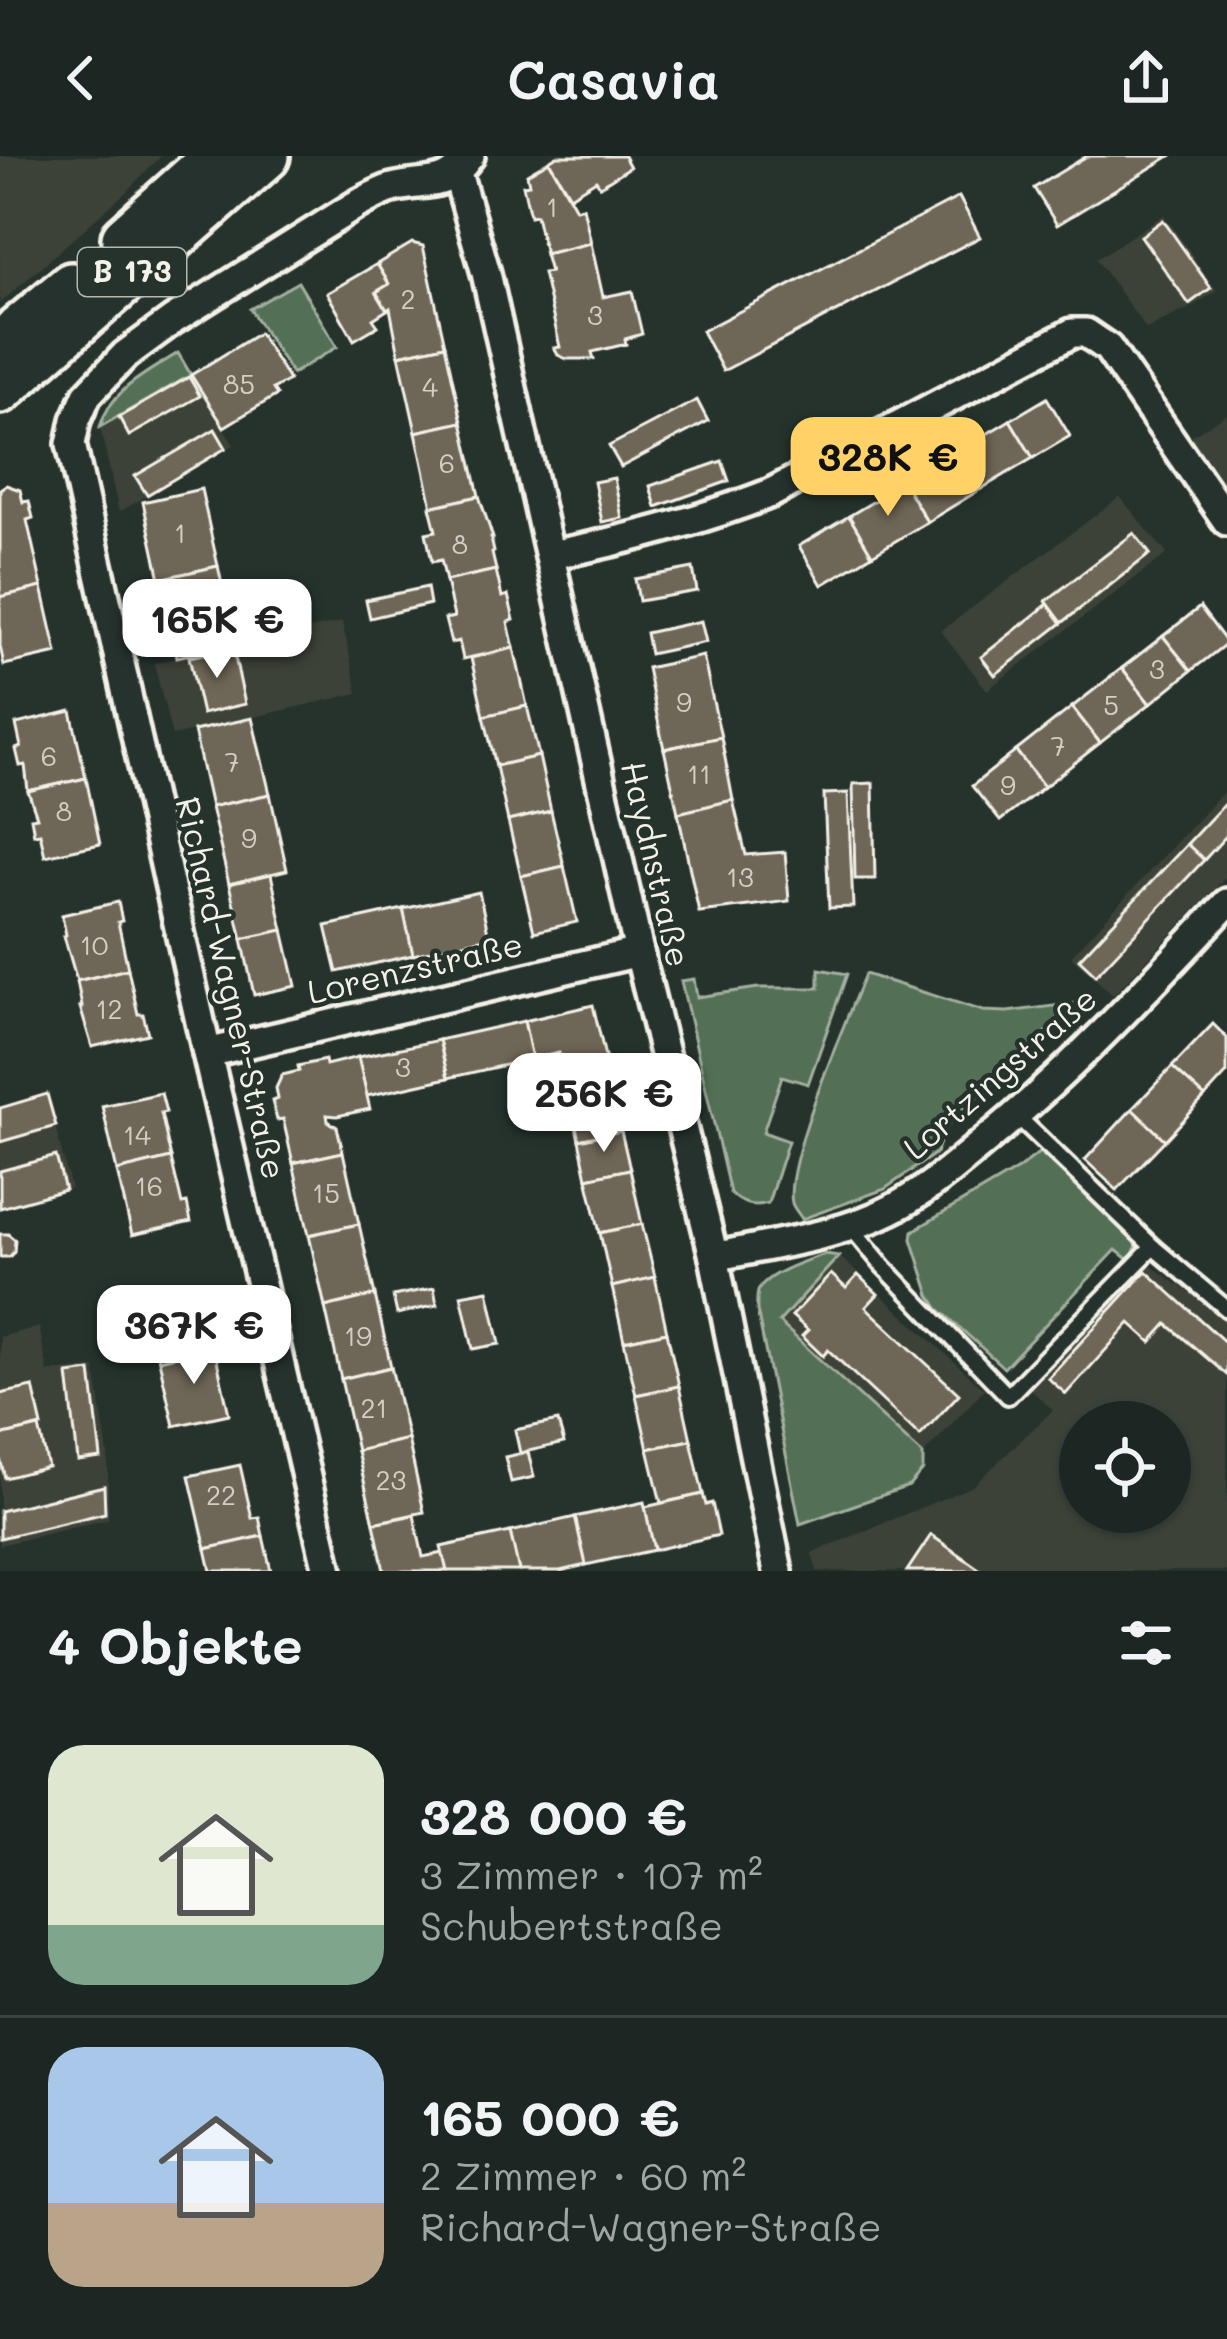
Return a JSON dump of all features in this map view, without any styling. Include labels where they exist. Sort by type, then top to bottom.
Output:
[{"type":"main road","name":"B 173","points":[[0,345],[217,156]]},
{"type":"main road","name":"B 173","points":[[0,390],[266,156]]},
{"type":"street","name":"Richard-Wagner-Straße","points":[[328,1571],[71,444],[87,395],[125,355],[173,320],[380,192],[434,184],[464,165]]},
{"type":"street","name":"Haydnstraße","points":[[464,165],[639,952],[714,1257],[778,1571]]},
{"type":"street","points":[[551,555],[632,539],[771,493],[1072,334],[1086,332],[1108,348],[1227,520]]},
{"type":"street","name":"Lortzingstraße","points":[[714,1257],[850,1226],[891,1210],[935,1182],[1017,1116],[1105,1033],[1227,903]]},
{"type":"street","name":"Lorenzstraße","points":[[207,1053],[639,952]]},
{"type":"lane","points":[[1017,1116],[1153,1247],[1227,1309]]},
{"type":"lane","points":[[850,1226],[884,1268],[1008,1396],[1153,1247]]},
{"type":"shaded area","points":[[0,156],[161,156],[0,303]]},
{"type":"shaded area","points":[[1164,215],[1217,291],[1146,329],[1096,259]]},
{"type":"shaded area","points":[[191,375],[234,445],[119,512],[100,427]]},
{"type":"shaded area","points":[[1227,414],[1227,508],[1182,441]]},
{"type":"shaded area","points":[[1120,497],[1167,554],[987,690],[941,631]]},
{"type":"shaded area","points":[[342,622],[358,693],[172,736],[154,663]]},
{"type":"shaded area","points":[[1227,788],[1227,876],[1113,995],[1071,956]]},
{"type":"shaded area","points":[[47,1094],[71,1189],[0,1208],[0,1108]]},
{"type":"shaded area","points":[[839,1256],[984,1389],[923,1455],[778,1321]]},
{"type":"shaded area","points":[[1147,1263],[1227,1319],[1227,1571],[817,1571],[812,1553],[973,1486],[1053,1410],[1029,1388]]},
{"type":"shaded area","points":[[39,1327],[48,1372],[95,1368],[108,1455],[108,1519],[0,1545],[0,1337]]},
{"type":"green space","points":[[298,282],[337,347],[292,374],[250,309]]},
{"type":"green space","points":[[178,353],[191,375],[100,427],[121,393]]},
{"type":"green space","points":[[819,969],[847,974],[808,1084],[782,1076],[763,1132],[788,1141],[768,1203],[748,1204],[730,1193],[681,981],[694,979],[697,997],[758,988],[819,988]]},
{"type":"green space","points":[[865,974],[983,1011],[1077,1003],[946,1126],[936,1153],[885,1189],[802,1219],[792,1203],[797,1157]]},
{"type":"green space","points":[[1040,1152],[1135,1234],[1137,1245],[1130,1261],[1116,1250],[1004,1368],[938,1308],[913,1231]]},
{"type":"green space","points":[[825,1254],[839,1256],[779,1322],[923,1455],[923,1470],[909,1486],[800,1524],[757,1296],[770,1278]]},
{"type":"building","points":[[557,156],[624,156],[630,167],[600,186],[596,180],[570,196],[549,161]]},
{"type":"building","points":[[1087,156],[1170,156],[1057,225],[1034,188]]},
{"type":"building","points":[[549,161],[576,209],[583,207],[591,243],[545,254],[523,185],[529,184],[527,174]]},
{"type":"building","points":[[959,197],[980,237],[723,371],[702,331]]},
{"type":"building","points":[[1163,220],[1211,288],[1189,304],[1141,236]]},
{"type":"building","points":[[412,243],[423,246],[445,345],[399,355],[390,308],[376,292],[389,284],[377,264]]},
{"type":"building","points":[[591,243],[603,297],[632,291],[642,334],[625,339],[626,344],[592,352],[594,359],[567,359],[554,348],[560,347],[543,273],[550,272],[545,254]]},
{"type":"building","points":[[377,264],[389,284],[376,292],[387,310],[373,319],[378,326],[354,340],[327,293]]},
{"type":"building","points":[[259,333],[289,380],[273,389],[277,395],[224,427],[191,375]]},
{"type":"building","points":[[445,345],[462,422],[416,432],[399,355]]},
{"type":"building","points":[[189,377],[200,396],[129,436],[119,417]]},
{"type":"building","points":[[1047,398],[1070,436],[1033,458],[1010,420]]},
{"type":"building","points":[[697,400],[708,421],[621,467],[609,446]]},
{"type":"building","points":[[1010,420],[1033,458],[981,489],[958,451]]},
{"type":"building","points":[[462,422],[479,496],[432,507],[416,432]]},
{"type":"building","points":[[215,429],[226,448],[147,495],[135,476]]},
{"type":"building","points":[[958,451],[981,489],[927,522],[904,483]]},
{"type":"building","points":[[722,461],[729,481],[656,507],[650,486]]},
{"type":"building","points":[[614,478],[622,518],[602,522],[594,482]]},
{"type":"building","points":[[904,483],[927,522],[872,555],[849,516]]},
{"type":"building","points":[[6,485],[20,490],[23,502],[29,501],[33,518],[27,520],[42,587],[0,597],[0,489]]},
{"type":"building","points":[[201,489],[218,566],[160,579],[143,502]]},
{"type":"building","points":[[479,496],[493,538],[496,570],[446,581],[441,560],[432,562],[426,533],[436,531],[430,507]]},
{"type":"building","points":[[849,516],[872,555],[822,585],[799,546]]},
{"type":"building","points":[[1134,533],[1150,554],[1062,623],[1046,601]]},
{"type":"building","points":[[218,566],[235,644],[177,657],[160,579]]},
{"type":"building","points":[[693,568],[697,591],[639,601],[635,579]]},
{"type":"building","points":[[496,570],[514,620],[508,622],[514,648],[463,659],[459,641],[451,643],[445,619],[454,617],[446,581]]},
{"type":"building","points":[[42,587],[57,653],[4,665],[0,597]]},
{"type":"building","points":[[427,587],[430,604],[370,618],[366,600]]},
{"type":"building","points":[[1048,604],[1062,623],[995,675],[981,657]]},
{"type":"building","points":[[1200,607],[1227,643],[1191,671],[1163,636]]},
{"type":"building","points":[[701,621],[706,642],[650,654],[646,633]]},
{"type":"building","points":[[1163,636],[1191,671],[1150,704],[1122,668]]},
{"type":"building","points":[[233,648],[245,704],[202,714],[189,657]]},
{"type":"building","points":[[514,648],[527,706],[484,716],[471,658]]},
{"type":"building","points":[[703,656],[721,737],[664,749],[647,668]]},
{"type":"building","points":[[1122,668],[1150,704],[1100,743],[1072,707]]},
{"type":"building","points":[[527,706],[539,756],[496,766],[484,716]]},
{"type":"building","points":[[1072,707],[1100,743],[1044,787],[1016,751]]},
{"type":"building","points":[[71,711],[86,778],[28,791],[25,765],[20,766],[16,749],[21,747],[16,724]]},
{"type":"building","points":[[252,718],[270,794],[211,807],[194,731]]},
{"type":"building","points":[[721,737],[733,800],[678,813],[664,749]]},
{"type":"building","points":[[1016,751],[1044,787],[1000,821],[972,786]]},
{"type":"building","points":[[539,756],[551,811],[508,821],[496,766]]},
{"type":"building","points":[[86,778],[100,844],[45,856],[40,833],[34,834],[31,818],[37,817],[28,791]]},
{"type":"building","points":[[873,783],[875,879],[855,879],[853,784]]},
{"type":"building","points":[[848,793],[853,907],[829,908],[824,794]]},
{"type":"building","points":[[270,794],[287,870],[229,884],[211,807]]},
{"type":"building","points":[[733,800],[746,855],[785,852],[789,901],[699,912],[678,813]]},
{"type":"building","points":[[1227,801],[1227,835],[1204,860],[1187,844]]},
{"type":"building","points":[[551,811],[564,866],[521,876],[508,821]]},
{"type":"building","points":[[1187,844],[1204,860],[1096,975],[1079,959]]},
{"type":"building","points":[[564,866],[577,922],[534,932],[521,876]]},
{"type":"building","points":[[271,874],[283,930],[242,939],[229,884]]},
{"type":"building","points":[[479,892],[489,937],[413,955],[403,909]]},
{"type":"building","points":[[118,902],[128,969],[77,981],[62,915]]},
{"type":"building","points":[[403,909],[413,955],[337,972],[326,926]]},
{"type":"building","points":[[283,930],[296,986],[254,995],[242,939]]},
{"type":"building","points":[[128,969],[138,1014],[143,1014],[148,1034],[92,1047],[77,981]]},
{"type":"building","points":[[593,1005],[606,1061],[563,1070],[559,1053],[532,1059],[524,1021]]},
{"type":"building","points":[[524,1021],[532,1059],[448,1078],[439,1040]]},
{"type":"building","points":[[1213,1024],[1227,1038],[1227,1073],[1205,1097],[1172,1067]]},
{"type":"building","points":[[439,1040],[448,1078],[367,1096],[358,1057]]},
{"type":"building","points":[[358,1057],[370,1109],[327,1115],[337,1127],[343,1152],[293,1163],[283,1119],[277,1120],[272,1101],[278,1099],[276,1088],[282,1075],[299,1071],[298,1066]]},
{"type":"building","points":[[606,1061],[621,1131],[579,1140],[563,1070]]},
{"type":"building","points":[[1172,1067],[1205,1097],[1165,1140],[1132,1109]]},
{"type":"building","points":[[161,1093],[171,1158],[117,1171],[102,1106]]},
{"type":"building","points":[[47,1094],[56,1126],[0,1142],[0,1108]]},
{"type":"building","points":[[1132,1109],[1165,1140],[1117,1190],[1085,1160]]},
{"type":"building","points":[[621,1131],[630,1169],[587,1178],[579,1140]]},
{"type":"building","points":[[343,1152],[359,1224],[309,1235],[293,1163]]},
{"type":"building","points":[[56,1156],[65,1190],[0,1208],[0,1171]]},
{"type":"building","points":[[171,1158],[191,1222],[132,1235],[117,1171]]},
{"type":"building","points":[[630,1169],[642,1224],[600,1233],[587,1178]]},
{"type":"building","points":[[359,1224],[375,1295],[325,1307],[309,1235]]},
{"type":"building","points":[[642,1224],[655,1277],[612,1287],[600,1233]]},
{"type":"building","points":[[0,1234],[15,1240],[9,1257],[0,1257]]},
{"type":"building","points":[[1146,1271],[1227,1344],[1227,1375],[1167,1324],[1151,1342],[1130,1323],[1066,1394],[1048,1378]]},
{"type":"building","points":[[831,1274],[846,1288],[858,1275],[878,1294],[866,1307],[959,1394],[920,1436],[828,1350],[823,1356],[802,1336],[808,1330],[792,1316]]},
{"type":"building","points":[[655,1277],[667,1332],[624,1341],[612,1287]]},
{"type":"building","points":[[199,1282],[214,1347],[159,1360],[144,1294]]},
{"type":"building","points":[[434,1288],[437,1305],[397,1314],[393,1296]]},
{"type":"building","points":[[488,1290],[500,1344],[473,1349],[461,1295]]},
{"type":"building","points":[[375,1295],[391,1367],[341,1379],[325,1307]]},
{"type":"building","points":[[667,1332],[679,1386],[636,1395],[624,1341]]},
{"type":"building","points":[[214,1347],[229,1414],[174,1426],[159,1360]]},
{"type":"building","points":[[391,1367],[408,1439],[357,1451],[341,1379]]},
{"type":"building","points":[[91,1371],[101,1458],[78,1461],[68,1374]]},
{"type":"building","points":[[679,1386],[691,1440],[648,1449],[636,1395]]},
{"type":"building","points":[[33,1387],[42,1426],[0,1436],[0,1394]]},
{"type":"building","points":[[558,1421],[564,1443],[520,1453],[515,1430]]},
{"type":"building","points":[[39,1427],[48,1467],[5,1478],[0,1436]]},
{"type":"building","points":[[408,1439],[424,1512],[374,1523],[357,1451]]},
{"type":"building","points":[[691,1440],[703,1494],[661,1503],[648,1449]]},
{"type":"building","points":[[528,1452],[534,1477],[511,1482],[505,1457]]},
{"type":"building","points":[[240,1465],[252,1518],[259,1517],[263,1536],[206,1549],[189,1476]]},
{"type":"building","points":[[104,1486],[105,1513],[0,1538],[0,1511]]},
{"type":"building","points":[[703,1494],[706,1505],[712,1503],[719,1535],[654,1550],[645,1507]]},
{"type":"building","points":[[644,1502],[654,1550],[586,1565],[575,1517]]},
{"type":"building","points":[[414,1515],[423,1557],[443,1553],[447,1571],[384,1571],[374,1523]]},
{"type":"building","points":[[575,1517],[586,1565],[560,1571],[519,1571],[510,1532]]},
{"type":"building","points":[[510,1532],[519,1571],[447,1571],[441,1547]]},
{"type":"building","points":[[931,1535],[982,1571],[907,1571]]},
{"type":"building","points":[[263,1536],[271,1571],[211,1571],[206,1549]]}]
